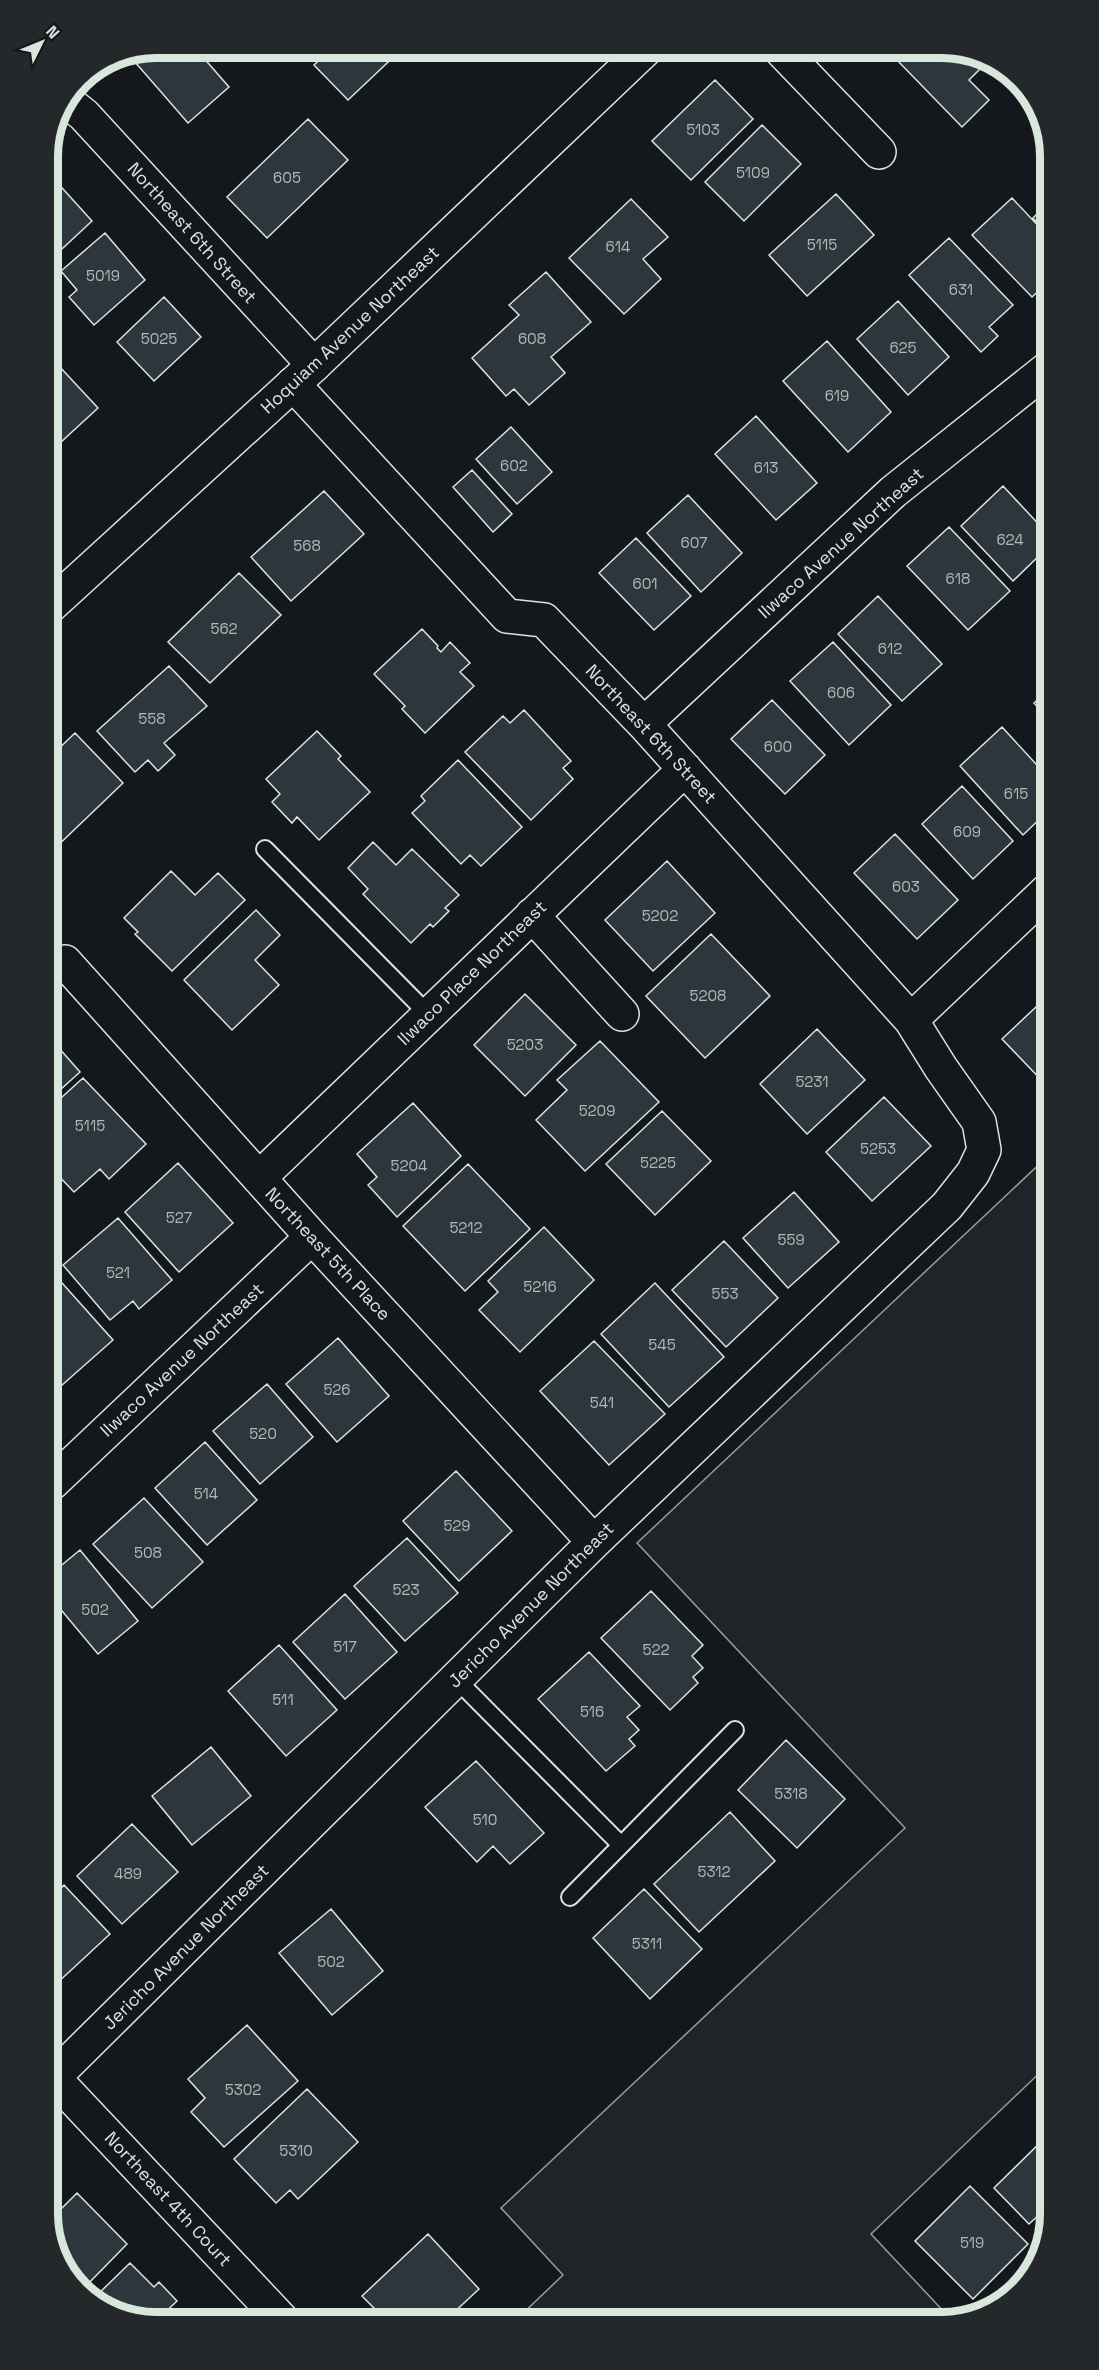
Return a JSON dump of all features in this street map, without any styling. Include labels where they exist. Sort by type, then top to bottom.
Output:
[{"type":"street","name":"Hoquiam Avenue Northeast","points":[[59,599],[303,375],[635,59]]},
{"type":"street","points":[[790,59],[879,152]]},
{"type":"street","name":"Northeast 6th Street","points":[[73,106],[84,115],[507,616],[544,620],[644,724],[911,1020],[940,1068],[979,1122]]},
{"type":"street","name":"Ilwaco Avenue Northeast","points":[[644,724],[893,492],[1040,375]]},
{"type":"street","name":"Ilwaco Place Northeast","points":[[259,1178],[685,769]]},
{"type":"street","points":[[911,1020],[1040,898]]},
{"type":"street","points":[[532,915],[622,1014]]},
{"type":"street","name":"Northeast 5th Place","points":[[65,962],[312,1237],[594,1542]]},
{"type":"street","name":"Jericho Avenue Northeast","points":[[58,2074],[594,1542],[947,1206],[973,1173],[984,1150],[979,1122]]},
{"type":"street","name":"Ilwaco Avenue Northeast","points":[[58,1477],[312,1237]]},
{"type":"street","name":"Northeast 4th Court","points":[[58,2082],[274,2311]]},
{"type":"lane","points":[[265,849],[429,1015]]},
{"type":"lane","points":[[456,1679],[621,1845]]},
{"type":"lane","points":[[570,1897],[735,1730]]},
{"type":"shaded area","points":[[1040,1164],[1040,2073],[871,2234],[944,2312],[525,2311],[563,2275],[501,2208],[905,1828],[637,1543]]},
{"type":"building","points":[[157,58],[204,58],[229,87],[188,123],[134,61]]},
{"type":"building","points":[[321,58],[392,58],[348,100],[314,65]]},
{"type":"building","points":[[896,59],[949,59],[982,67],[969,80],[989,100],[962,127]]},
{"type":"building","points":[[715,80],[753,119],[691,180],[652,141]]},
{"type":"building","points":[[308,119],[348,160],[267,238],[227,197]]},
{"type":"building","points":[[762,125],[801,164],[744,221],[705,182]]},
{"type":"building","points":[[59,185],[92,221],[59,252]]},
{"type":"building","points":[[836,194],[874,235],[807,296],[769,255]]},
{"type":"building","points":[[1012,198],[1040,228],[1040,290],[1032,297],[972,235]]},
{"type":"building","points":[[631,199],[668,237],[643,259],[661,279],[624,314],[569,258]]},
{"type":"building","points":[[1040,211],[1040,226],[1033,218]]},
{"type":"building","points":[[105,233],[145,280],[94,325],[69,297],[77,290],[61,271]]},
{"type":"building","points":[[949,238],[1013,305],[989,327],[998,336],[981,352],[909,275]]},
{"type":"building","points":[[546,272],[591,322],[551,357],[565,373],[529,405],[514,389],[506,396],[472,358],[519,315],[509,305]]},
{"type":"building","points":[[164,297],[201,337],[154,381],[117,342]]},
{"type":"building","points":[[898,301],[949,357],[908,395],[857,339]]},
{"type":"building","points":[[827,341],[891,412],[848,452],[783,381]]},
{"type":"building","points":[[59,366],[98,408],[59,444]]},
{"type":"building","points":[[756,416],[817,483],[776,520],[715,454]]},
{"type":"building","points":[[511,427],[552,472],[517,504],[476,459]]},
{"type":"building","points":[[472,470],[512,514],[493,532],[453,487]]},
{"type":"building","points":[[1003,486],[1040,526],[1040,555],[1013,581],[961,526]]},
{"type":"building","points":[[324,491],[364,534],[291,601],[251,557]]},
{"type":"building","points":[[688,495],[742,553],[701,592],[647,533]]},
{"type":"building","points":[[949,527],[1010,591],[968,630],[907,566]]},
{"type":"building","points":[[636,538],[691,596],[654,630],[599,573]]},
{"type":"building","points":[[239,573],[281,615],[210,683],[168,642]]},
{"type":"building","points":[[878,596],[942,664],[902,701],[838,634]]},
{"type":"building","points":[[422,629],[441,652],[450,642],[470,663],[460,672],[474,686],[425,733],[402,709],[405,706],[374,674]]},
{"type":"building","points":[[833,642],[891,705],[849,745],[790,681]]},
{"type":"building","points":[[169,666],[207,706],[164,743],[175,755],[158,771],[148,760],[135,772],[97,731]]},
{"type":"building","points":[[1040,697],[1040,709],[1034,703]]},
{"type":"building","points":[[772,700],[825,755],[785,794],[731,739]]},
{"type":"building","points":[[524,710],[571,761],[563,768],[573,779],[531,820],[465,752],[503,716],[510,723]]},
{"type":"building","points":[[1002,727],[1040,768],[1040,819],[1023,835],[960,766]]},
{"type":"building","points":[[317,731],[341,756],[338,759],[370,792],[319,840],[297,817],[292,823],[272,802],[280,794],[266,779]]},
{"type":"building","points":[[75,733],[123,783],[59,845],[59,749]]},
{"type":"building","points":[[458,760],[522,827],[481,866],[470,855],[461,864],[412,813],[425,801],[421,796]]},
{"type":"building","points":[[962,786],[1013,841],[973,879],[922,824]]},
{"type":"building","points":[[895,834],[958,900],[917,939],[854,873]]},
{"type":"building","points":[[373,842],[396,865],[412,849],[459,895],[445,908],[449,911],[433,927],[430,924],[411,943],[363,894],[368,889],[348,868]]},
{"type":"building","points":[[667,861],[715,913],[653,971],[605,920]]},
{"type":"building","points":[[171,871],[195,895],[218,873],[245,900],[172,971],[135,934],[138,932],[124,918]]},
{"type":"building","points":[[256,910],[280,935],[255,960],[279,985],[232,1030],[184,980]]},
{"type":"building","points":[[711,934],[770,996],[705,1058],[646,996]]},
{"type":"building","points":[[525,994],[576,1045],[525,1096],[474,1045]]},
{"type":"building","points":[[1037,1006],[1040,1009],[1040,1079],[1002,1039]]},
{"type":"building","points":[[817,1029],[865,1080],[807,1134],[760,1084]]},
{"type":"building","points":[[600,1041],[659,1102],[585,1171],[536,1120],[567,1090],[557,1080]]},
{"type":"building","points":[[59,1048],[80,1072],[59,1091]]},
{"type":"building","points":[[83,1078],[146,1144],[109,1179],[100,1169],[74,1192],[59,1176],[59,1100]]},
{"type":"building","points":[[884,1097],[931,1146],[872,1201],[826,1152]]},
{"type":"building","points":[[413,1103],[461,1156],[397,1217],[368,1185],[377,1177],[357,1154]]},
{"type":"building","points":[[662,1111],[711,1161],[655,1215],[606,1164]]},
{"type":"building","points":[[178,1163],[233,1223],[179,1272],[125,1212]]},
{"type":"building","points":[[468,1164],[530,1229],[465,1291],[403,1226]]},
{"type":"building","points":[[794,1192],[839,1242],[788,1288],[743,1238]]},
{"type":"building","points":[[118,1218],[172,1280],[139,1309],[133,1301],[110,1320],[63,1265]]},
{"type":"building","points":[[544,1227],[594,1280],[520,1352],[479,1310],[498,1292],[488,1281]]},
{"type":"building","points":[[724,1241],[778,1298],[726,1347],[672,1290]]},
{"type":"building","points":[[58,1279],[113,1340],[61,1386],[58,1383]]},
{"type":"building","points":[[655,1283],[724,1357],[669,1407],[601,1334]]},
{"type":"building","points":[[338,1338],[389,1396],[337,1442],[286,1384]]},
{"type":"building","points":[[594,1341],[665,1414],[609,1465],[540,1391]]},
{"type":"building","points":[[267,1384],[313,1437],[260,1484],[213,1431]]},
{"type":"building","points":[[205,1442],[257,1500],[207,1545],[155,1488]]},
{"type":"building","points":[[456,1471],[512,1531],[459,1581],[403,1521]]},
{"type":"building","points":[[144,1498],[203,1562],[152,1608],[93,1544]]},
{"type":"building","points":[[407,1538],[458,1593],[405,1641],[354,1586]]},
{"type":"building","points":[[80,1550],[138,1621],[98,1654],[58,1607],[58,1568]]},
{"type":"building","points":[[651,1591],[703,1645],[692,1656],[703,1668],[693,1677],[698,1683],[670,1710],[601,1638]]},
{"type":"building","points":[[345,1594],[397,1652],[345,1699],[293,1642]]},
{"type":"building","points":[[279,1645],[337,1710],[286,1756],[228,1691]]},
{"type":"building","points":[[589,1652],[640,1706],[627,1717],[639,1730],[629,1739],[635,1746],[606,1771],[538,1699]]},
{"type":"building","points":[[786,1740],[845,1799],[797,1848],[738,1790]]},
{"type":"building","points":[[211,1747],[251,1796],[192,1845],[152,1796]]},
{"type":"building","points":[[476,1761],[544,1833],[510,1864],[493,1846],[477,1862],[425,1807]]},
{"type":"building","points":[[730,1812],[775,1861],[699,1932],[654,1884]]},
{"type":"building","points":[[132,1824],[178,1872],[122,1924],[77,1876]]},
{"type":"building","points":[[64,1885],[110,1934],[58,1982],[58,1891]]},
{"type":"building","points":[[644,1889],[702,1949],[650,1999],[593,1938]]},
{"type":"building","points":[[331,1909],[383,1971],[332,2015],[279,1953]]},
{"type":"building","points":[[247,2025],[298,2081],[224,2147],[191,2112],[205,2098],[188,2079]]},
{"type":"building","points":[[307,2089],[358,2142],[298,2199],[290,2190],[276,2203],[234,2159]]},
{"type":"building","points":[[1040,2143],[1040,2214],[1029,2224],[994,2188]]},
{"type":"building","points":[[970,2186],[1028,2244],[973,2299],[915,2241]]},
{"type":"building","points":[[77,2193],[127,2244],[88,2284],[69,2257],[59,2226],[58,2212]]},
{"type":"building","points":[[428,2234],[479,2289],[455,2311],[377,2311],[362,2296]]},
{"type":"building","points":[[130,2263],[154,2287],[159,2282],[177,2301],[166,2311],[138,2310],[100,2293]]}]
